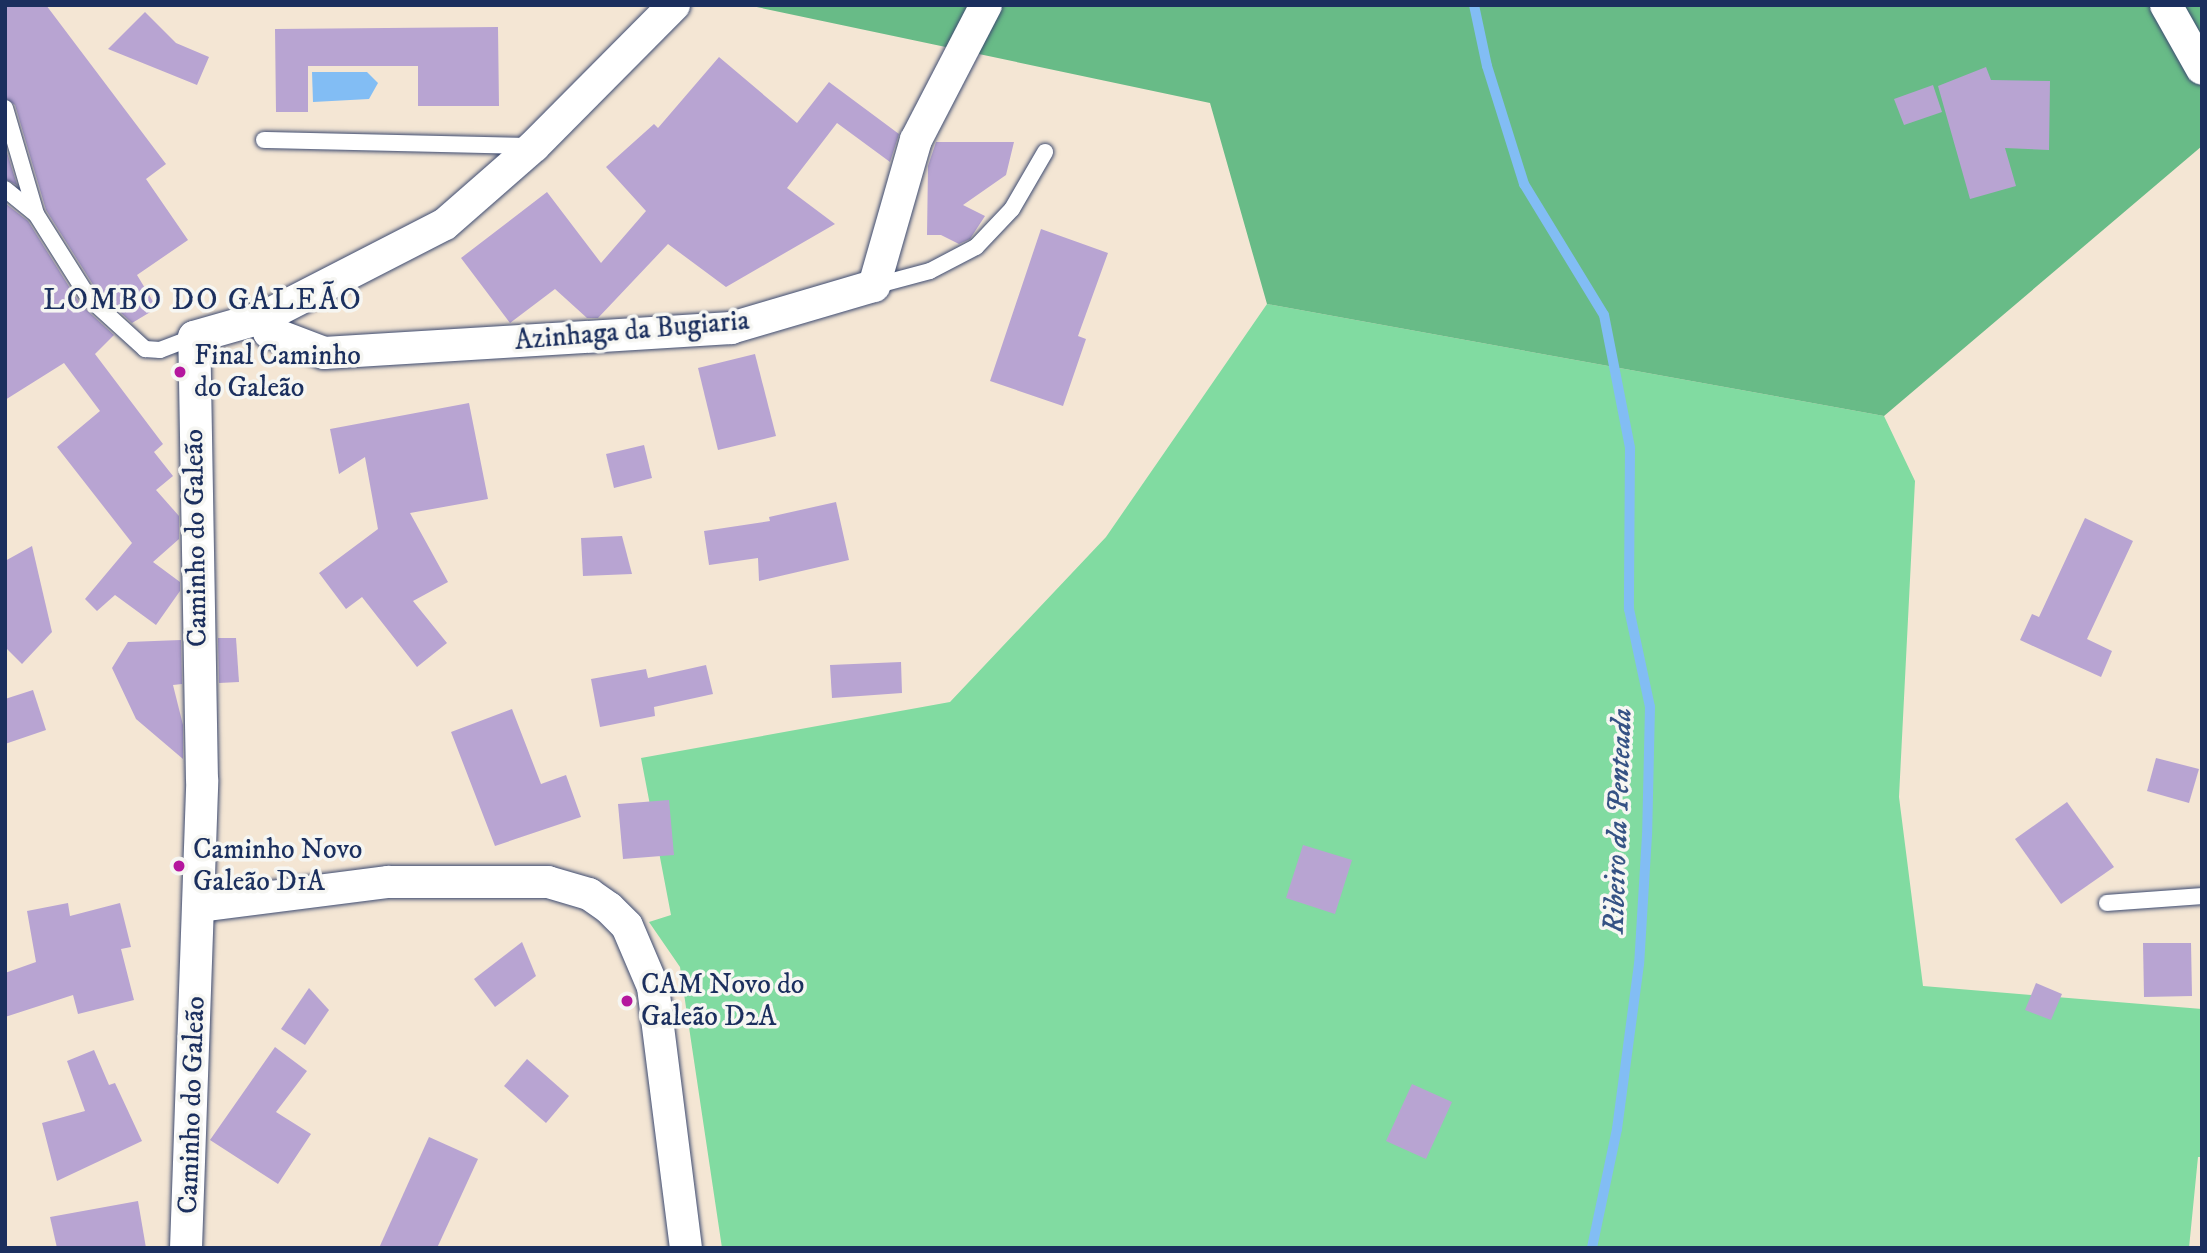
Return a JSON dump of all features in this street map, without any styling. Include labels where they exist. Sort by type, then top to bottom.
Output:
[{"type":"street","points":[[194,337],[264,317],[445,224],[534,146],[674,5]]},
{"type":"street","points":[[874,286],[916,140],[986,5]]},
{"type":"street","points":[[2166,5],[2202,69]]},
{"type":"street","name":"Azinhaga da Bugiaria","points":[[264,317],[269,332],[324,354],[731,328],[874,286]]},
{"type":"street","name":"Caminho do Galeão","points":[[186,1248],[200,906],[194,337]]},
{"type":"street","points":[[200,906],[388,882],[548,882],[589,894],[609,908],[627,926],[653,987],[687,1248]]},
{"type":"lane","points":[[5,108],[36,214],[89,298],[145,349],[160,350],[194,337]]},
{"type":"lane","points":[[264,140],[534,146]]},
{"type":"lane","points":[[874,286],[930,271],[976,247],[1013,209],[1045,152]]},
{"type":"lane","points":[[5,189],[36,214]]},
{"type":"lane","points":[[2107,903],[2202,896]]},
{"type":"green space","points":[[747,5],[2202,5],[2202,146],[1884,416],[1267,304],[1210,103]]},
{"type":"green space","points":[[1267,304],[1884,416],[1915,481],[1899,797],[1923,986],[2202,1009],[2202,1157],[2198,1157],[2189,1248],[722,1248],[680,967],[649,922],[671,915],[641,758],[950,702],[1106,537]]},
{"type":"water","points":[[312,72],[367,72],[378,83],[369,99],[313,102]]},
{"type":"building","points":[[5,5],[46,5],[166,164],[146,179],[188,240],[137,275],[157,308],[132,323],[97,291],[46,210],[15,105],[5,98]]},
{"type":"building","points":[[145,12],[176,43],[209,57],[197,85],[108,49]]},
{"type":"building","points":[[498,27],[499,106],[418,106],[418,66],[308,66],[308,112],[276,112],[275,29]]},
{"type":"building","points":[[719,57],[797,123],[829,82],[899,134],[890,162],[837,123],[787,188],[835,224],[726,287],[668,244],[598,318],[587,318],[555,289],[510,323],[461,258],[547,192],[601,263],[646,211],[606,167],[654,124],[658,128]]},
{"type":"building","points":[[1986,67],[1991,80],[2050,81],[2049,150],[2005,148],[2016,186],[1970,199],[1938,86]]},
{"type":"building","points":[[1933,85],[1942,112],[1904,125],[1894,99]]},
{"type":"building","points":[[936,142],[1014,142],[1006,175],[963,205],[985,216],[970,239],[959,244],[941,235],[927,235],[928,166]]},
{"type":"building","points":[[5,146],[17,185],[5,179]]},
{"type":"building","points":[[5,203],[28,221],[80,304],[114,335],[95,354],[163,444],[154,452],[173,476],[156,490],[179,516],[179,539],[153,562],[180,582],[180,591],[156,625],[115,595],[97,611],[85,599],[132,543],[57,447],[100,411],[64,363],[5,400]]},
{"type":"building","points":[[1041,229],[1108,253],[1078,336],[1086,339],[1063,406],[990,381]]},
{"type":"building","points":[[755,354],[776,436],[718,450],[698,368]]},
{"type":"building","points":[[469,403],[488,499],[410,513],[448,582],[413,601],[447,643],[417,667],[362,597],[346,609],[319,573],[378,529],[365,457],[339,474],[330,429]]},
{"type":"building","points":[[644,445],[652,478],[614,488],[606,454]]},
{"type":"building","points":[[836,502],[849,560],[759,581],[758,558],[709,565],[704,531],[770,521],[769,517]]},
{"type":"building","points":[[2085,518],[2133,541],[2087,639],[2112,651],[2101,677],[2020,640],[2032,614],[2039,617]]},
{"type":"building","points":[[622,536],[632,574],[583,576],[581,538]]},
{"type":"building","points":[[32,546],[52,632],[22,664],[5,647],[5,561]]},
{"type":"building","points":[[218,638],[236,638],[239,682],[219,683]]},
{"type":"building","points":[[181,640],[182,684],[173,685],[183,725],[183,759],[136,719],[112,668],[128,642]]},
{"type":"building","points":[[901,662],[902,693],[832,698],[830,665]]},
{"type":"building","points":[[706,665],[713,694],[654,707],[655,716],[600,727],[591,679],[646,669],[648,678]]},
{"type":"building","points":[[33,690],[46,730],[5,744],[5,699]]},
{"type":"building","points":[[512,709],[541,784],[566,775],[581,817],[495,846],[451,732]]},
{"type":"building","points":[[2156,758],[2199,769],[2189,803],[2147,791]]},
{"type":"building","points":[[669,800],[674,855],[623,859],[618,804]]},
{"type":"building","points":[[2067,802],[2114,867],[2061,904],[2015,839]]},
{"type":"building","points":[[1303,845],[1352,860],[1335,914],[1286,898]]},
{"type":"building","points":[[68,903],[70,916],[120,903],[131,947],[121,949],[134,1000],[78,1014],[73,995],[5,1017],[5,973],[36,962],[27,911]]},
{"type":"building","points":[[522,942],[536,976],[495,1007],[474,979]]},
{"type":"building","points":[[2143,943],[2191,943],[2192,996],[2144,997]]},
{"type":"building","points":[[2036,983],[2062,994],[2051,1020],[2025,1010]]},
{"type":"building","points":[[309,988],[329,1010],[305,1045],[281,1029]]},
{"type":"building","points":[[275,1047],[307,1071],[276,1112],[311,1134],[278,1184],[210,1140]]},
{"type":"building","points":[[94,1050],[109,1085],[115,1083],[142,1141],[57,1181],[42,1123],[85,1111],[67,1061]]},
{"type":"building","points":[[527,1059],[569,1096],[546,1123],[504,1086]]},
{"type":"building","points":[[1412,1084],[1452,1102],[1426,1159],[1386,1141]]},
{"type":"building","points":[[429,1137],[478,1159],[437,1248],[379,1248]]},
{"type":"building","points":[[138,1201],[146,1248],[57,1248],[50,1217]]},
{"type":"waterway","name":"Ribeiro da Penteada","points":[[1474,5],[1487,66],[1524,184],[1604,315],[1630,448],[1629,609],[1650,707],[1647,835],[1639,964],[1617,1129],[1592,1248]]},
{"type":"place","name":"Final Caminho do Galeão","points":[[180,372]]},
{"type":"place","name":"Caminho Novo Galeão D1A","points":[[179,866]]},
{"type":"place","name":"CAM Novo do Galeão D2A","points":[[627,1001]]},
{"type":"district","name":"LOMBO DO GALEÃO","points":[[203,301]]}]
